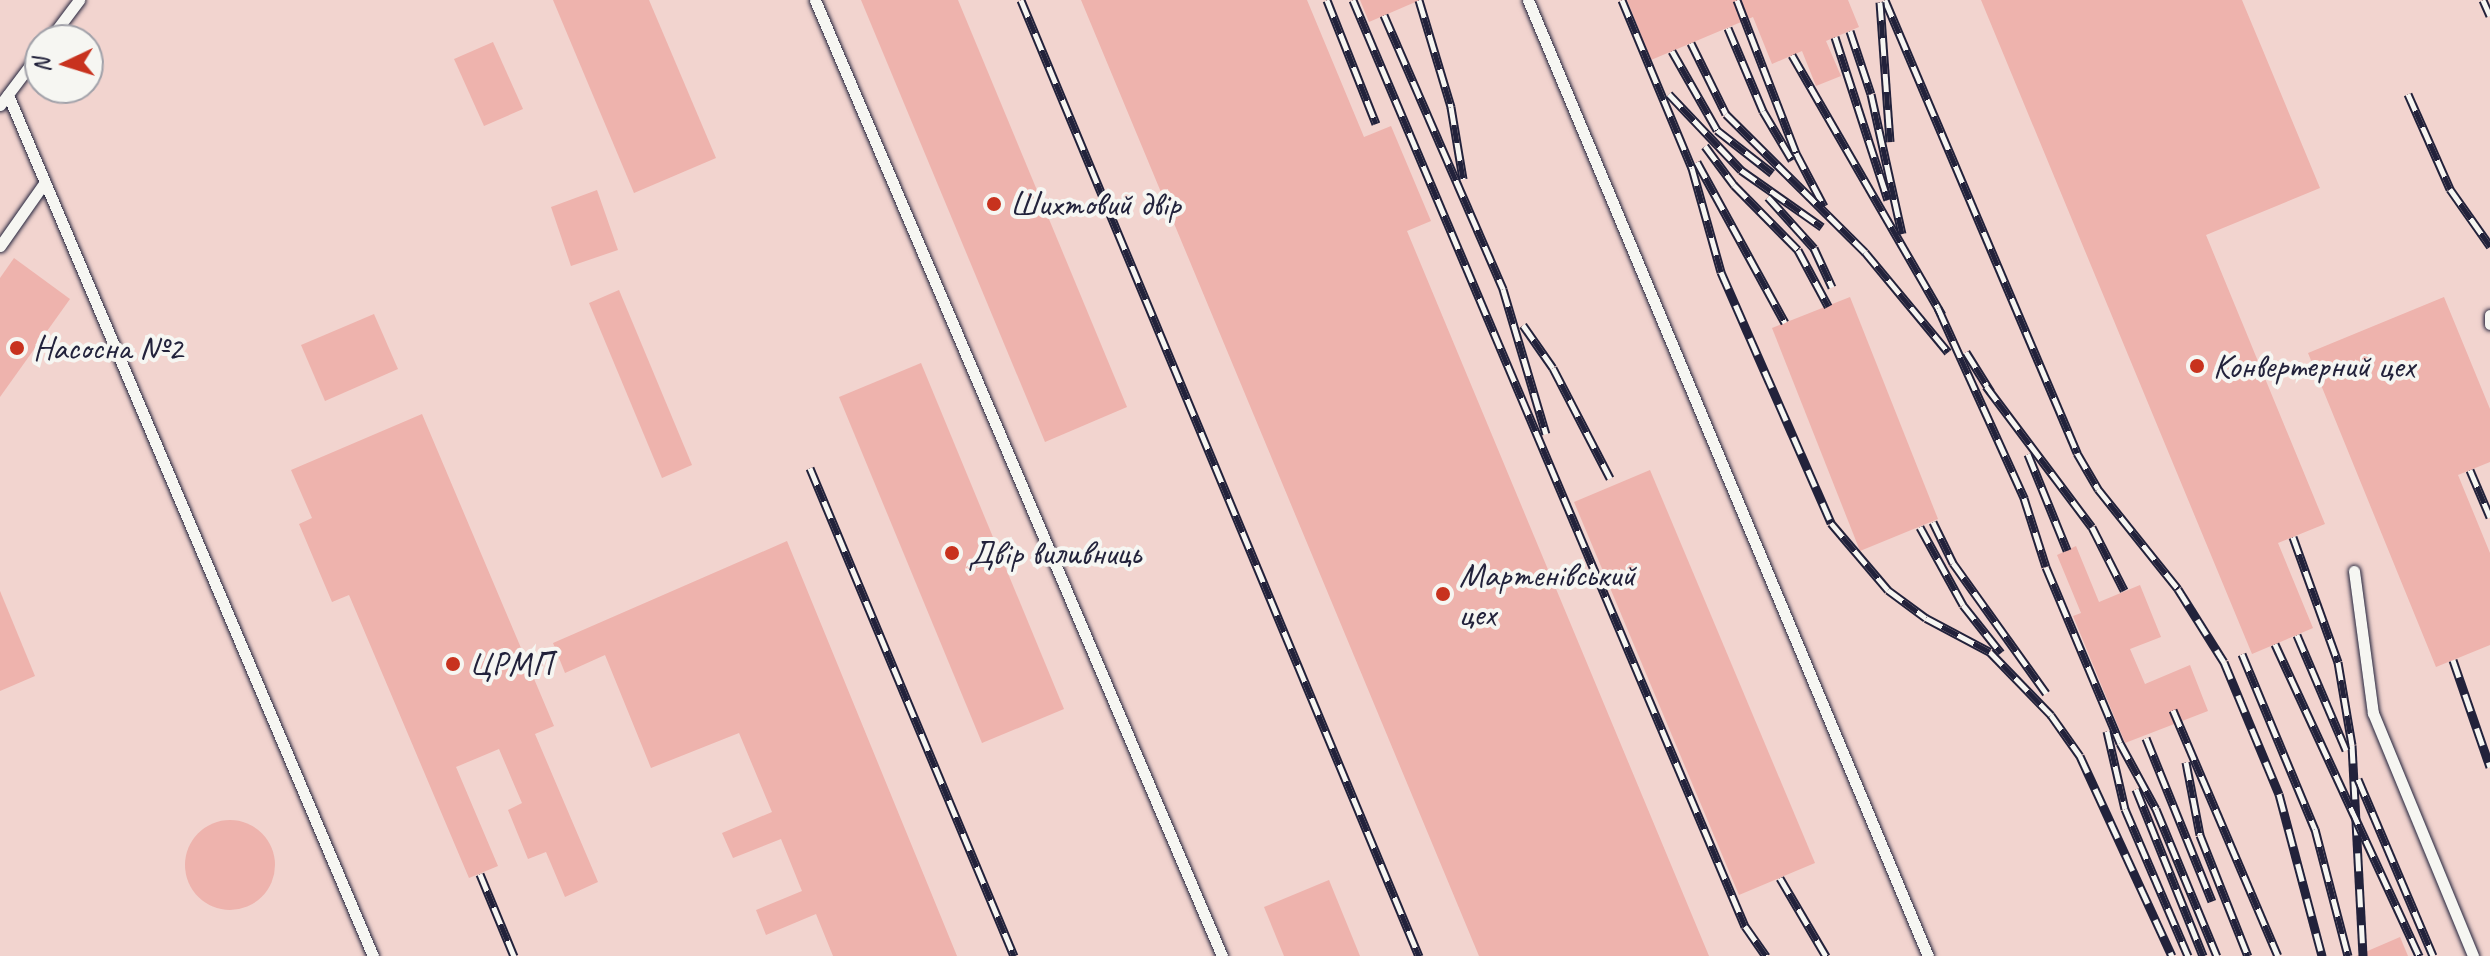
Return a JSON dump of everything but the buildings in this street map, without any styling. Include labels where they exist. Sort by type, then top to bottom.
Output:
[{"type":"lane","points":[[61,24],[79,0]]},
{"type":"lane","points":[[815,0],[1222,956]]},
{"type":"lane","points":[[1528,0],[1928,956]]},
{"type":"lane","points":[[0,105],[24,74]]},
{"type":"lane","points":[[8,95],[373,956]]},
{"type":"lane","points":[[0,246],[45,182]]},
{"type":"lane","points":[[2490,315],[2490,324]]},
{"type":"lane","points":[[2354,571],[2373,713],[2473,956]]},
{"type":"shaded area","points":[[0,0],[2490,0],[2490,956],[0,956]]},
{"type":"railway","points":[[1021,0],[1419,956]]},
{"type":"railway","points":[[1327,0],[1376,124]]},
{"type":"railway","points":[[1353,0],[1745,926],[1766,956]]},
{"type":"railway","points":[[1419,0],[1451,107],[1463,179]]},
{"type":"railway","points":[[1622,0],[1692,168],[1721,272],[1831,523],[1888,590],[1926,618],[1990,652],[2051,715],[2080,756],[2172,956]]},
{"type":"railway","points":[[1737,0],[1796,153],[1824,206]]},
{"type":"railway","points":[[1885,0],[2077,453],[2098,489],[2178,589],[2224,662],[2279,794],[2322,956]]},
{"type":"railway","points":[[2483,0],[2490,16]]},
{"type":"railway","points":[[1880,2],[1890,142]]},
{"type":"railway","points":[[1384,15],[1503,289],[1546,434]]},
{"type":"railway","points":[[1728,28],[1763,111],[1792,160]]},
{"type":"railway","points":[[1850,31],[1871,94],[1902,234]]},
{"type":"railway","points":[[1835,37],[1888,200]]},
{"type":"railway","points":[[1691,43],[1726,114],[1865,252],[1948,352]]},
{"type":"railway","points":[[1672,51],[1717,130],[1772,173]]},
{"type":"railway","points":[[1792,55],[1942,315]]},
{"type":"railway","points":[[1669,94],[1741,170],[1822,227]]},
{"type":"railway","points":[[2408,94],[2450,189],[2490,246]]},
{"type":"railway","points":[[1705,146],[1734,185],[1798,250],[1828,306]]},
{"type":"railway","points":[[1697,162],[1785,323]]},
{"type":"railway","points":[[1768,197],[1814,248],[1832,287]]},
{"type":"railway","points":[[1938,308],[2024,498],[2046,567],[2120,743],[2156,809],[2217,956]]},
{"type":"railway","points":[[1523,325],[1553,368],[1610,478]]},
{"type":"railway","points":[[1966,352],[1991,392]]},
{"type":"railway","points":[[1986,386],[2092,527],[2124,590]]},
{"type":"railway","points":[[2028,454],[2067,550]]},
{"type":"railway","points":[[810,468],[1014,956]]},
{"type":"railway","points":[[2470,470],[2490,517]]},
{"type":"railway","points":[[1933,522],[1953,563],[2046,693]]},
{"type":"railway","points":[[1920,527],[1963,605],[2001,653]]},
{"type":"railway","points":[[2293,537],[2338,662],[2352,745],[2363,956]]},
{"type":"railway","points":[[2297,635],[2346,750]]},
{"type":"railway","points":[[2275,644],[2419,956]]},
{"type":"railway","points":[[2242,654],[2315,829],[2348,956]]},
{"type":"railway","points":[[2453,660],[2490,767]]},
{"type":"railway","points":[[2173,710],[2278,956]]},
{"type":"railway","points":[[2107,731],[2125,809],[2188,956]]},
{"type":"railway","points":[[2146,738],[2212,901]]},
{"type":"railway","points":[[2186,762],[2200,835],[2248,956]]},
{"type":"railway","points":[[2358,779],[2433,956]]},
{"type":"railway","points":[[2136,789],[2203,956]]},
{"type":"railway","points":[[480,874],[514,956]]},
{"type":"railway","points":[[1780,878],[1826,956]]},
{"type":"place","name":"Шихтовий двір","points":[[994,204]]},
{"type":"place","name":"Насосна №2","points":[[17,348]]},
{"type":"place","name":"Конвертерний цех","points":[[2197,366]]},
{"type":"place","name":"Двір виливниць","points":[[952,553]]},
{"type":"place","name":"Мартенівський цех","points":[[1443,594]]},
{"type":"place","name":"ЦРМП","points":[[453,664]]}]
